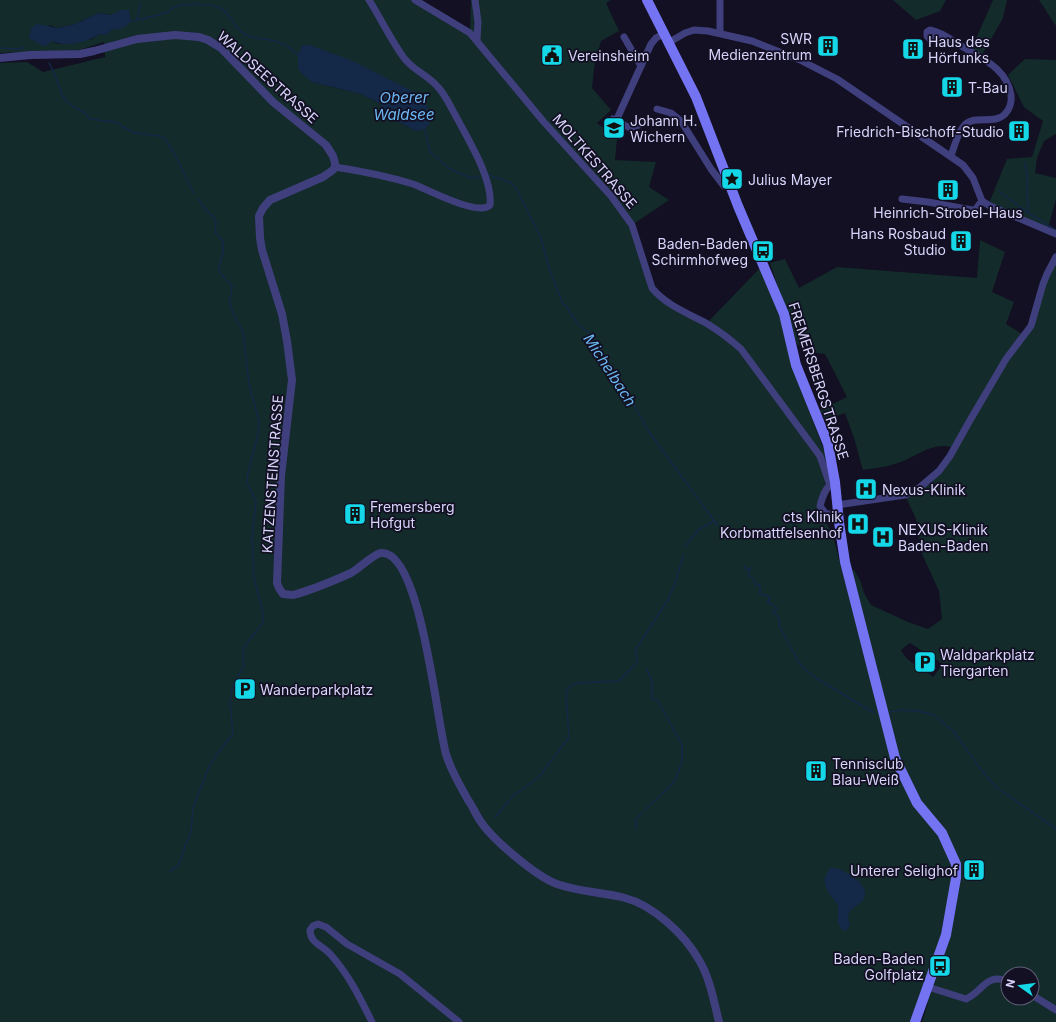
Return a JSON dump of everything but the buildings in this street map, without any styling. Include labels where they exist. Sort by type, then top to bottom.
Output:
[{"type":"main road","name":"FREMERSBERGSTRASSE","points":[[647,0],[696,97],[730,186],[784,314],[796,365],[828,444],[832,483],[845,562],[895,758],[916,803],[942,833],[956,864],[956,878],[946,935],[915,1022]]},
{"type":"street","points":[[335,167],[371,173],[412,184],[466,205],[484,208],[490,205],[485,174],[448,102],[436,85],[411,66],[404,57],[369,0]]},
{"type":"street","name":"MOLTKESTRASSE","points":[[415,0],[470,33],[477,40],[517,92],[611,196],[632,225],[652,288],[658,295],[671,305],[725,335],[741,349],[820,456],[832,483]]},
{"type":"street","points":[[475,0],[478,22],[477,40]]},
{"type":"street","points":[[720,0],[720,33]]},
{"type":"street","points":[[668,43],[685,33],[694,30],[720,33],[752,41],[815,67],[880,107],[963,165],[973,178],[982,201],[990,206],[1056,234]]},
{"type":"street","points":[[639,125],[630,128],[615,120],[651,44],[656,38],[663,34]]},
{"type":"street","name":"WALDSEESTRASSE","points":[[0,58],[30,55],[80,54],[137,39],[187,35],[199,37],[208,40],[221,48],[262,92],[326,145],[333,156],[335,167]]},
{"type":"street","points":[[943,35],[989,62],[1000,71],[1010,86],[1012,98],[1009,109],[1004,115],[998,118],[972,121],[962,127],[951,156]]},
{"type":"street","points":[[624,37],[641,66]]},
{"type":"street","points":[[657,109],[671,113],[681,121],[711,169],[724,186],[730,186]]},
{"type":"street","name":"KATZENSTEINSTRASSE","points":[[335,167],[323,176],[270,200],[263,208],[259,216],[262,250],[282,314],[288,341],[292,380],[280,508],[277,583],[279,588],[283,594],[293,595],[350,573],[361,567],[376,554],[386,553],[395,559],[408,579],[426,641],[446,753],[452,771],[481,823],[515,856],[555,884],[578,890],[627,898],[652,911],[672,927],[690,946],[700,961],[706,974],[719,1022]]},
{"type":"street","points":[[902,198],[972,210],[975,210],[982,201]]},
{"type":"street","points":[[832,483],[822,498],[820,506],[826,514],[837,509],[905,495],[919,488],[939,471],[950,456],[968,422],[1006,360],[1031,326],[1043,284],[1056,257]]},
{"type":"street","points":[[372,1022],[342,967],[328,951],[310,936],[310,930],[313,926],[318,924],[326,927],[347,944],[400,974],[459,1022]]},
{"type":"street","points":[[928,987],[966,1000],[986,982],[997,978],[1000,979]]},
{"type":"street","points":[[1040,1000],[1056,1010]]},
{"type":"green space","points":[[0,0],[415,0],[470,32],[471,0],[611,0],[606,3],[619,31],[601,41],[594,68],[592,88],[611,110],[597,123],[617,138],[615,160],[656,162],[649,187],[669,200],[632,225],[658,295],[706,324],[760,268],[785,330],[792,364],[829,464],[826,482],[818,500],[818,510],[832,532],[866,664],[878,670],[847,572],[854,570],[871,605],[908,622],[928,629],[942,619],[939,591],[922,554],[916,519],[905,495],[926,483],[954,448],[939,446],[925,450],[894,464],[863,470],[845,413],[825,420],[820,410],[847,397],[825,354],[811,352],[797,344],[770,263],[785,259],[799,288],[837,267],[977,278],[980,240],[1005,252],[992,292],[1014,302],[1006,324],[1022,334],[1027,332],[1056,257],[1056,1022],[922,1022],[928,1003],[921,997],[912,1022],[0,1022],[0,63],[27,62],[43,72],[105,57],[104,42],[79,50],[0,53]],"holes":[[[121,10],[113,29],[106,35],[100,34],[92,39],[58,44],[52,41],[49,25],[58,28],[75,24],[99,13],[112,15]],[[310,45],[332,54],[416,131],[391,118],[379,103],[361,94],[312,82]],[[910,643],[943,664],[933,677],[911,662],[904,655],[901,650]]]},
{"type":"green space","points":[[893,0],[946,0],[940,11],[916,20]]},
{"type":"green space","points":[[993,0],[1007,0],[1003,18],[982,55],[972,48]]},
{"type":"green space","points":[[1039,0],[1056,0],[1056,26]]},
{"type":"green space","points":[[1025,59],[1056,60],[1056,134],[1044,141],[1037,158],[1035,173],[1056,178],[1056,199],[1048,228],[989,203],[1007,159],[1032,157],[1043,121],[1024,107],[1008,75]]},
{"type":"water","points":[[121,10],[129,10],[131,21],[127,25],[123,28],[113,29],[106,35],[100,34],[83,42],[64,44],[52,41],[43,46],[29,38],[31,28],[37,24],[58,28],[75,24],[99,13],[111,15]]},
{"type":"water","name":"Oberer Waldsee","points":[[302,45],[310,45],[355,62],[414,92],[425,103],[430,112],[430,123],[425,129],[416,131],[391,118],[379,103],[361,94],[312,82],[302,74],[298,68],[298,55]]},
{"type":"water","points":[[830,868],[839,869],[853,877],[862,885],[864,890],[865,895],[863,900],[849,912],[848,918],[850,925],[846,931],[842,930],[838,923],[838,904],[826,888],[824,880]]},
{"type":"waterway","points":[[137,20],[140,3]]},
{"type":"waterway","name":"Michelbach","points":[[131,21],[148,18],[167,12],[175,7],[185,5],[198,4],[215,6],[224,10],[238,28],[245,34],[283,44],[298,55]]},
{"type":"waterway","name":"Michelbach","points":[[0,48],[20,49],[24,47]]},
{"type":"waterway","points":[[49,63],[62,95],[66,101],[82,111],[90,119],[115,122],[134,133],[160,136],[166,140],[194,194]]},
{"type":"waterway","name":"Michelbach","points":[[425,129],[430,152],[450,169],[471,178],[479,177]]},
{"type":"waterway","points":[[1024,161],[1027,172],[1028,213]]},
{"type":"waterway","name":"Michelbach","points":[[488,175],[511,183],[517,190],[541,238],[549,268],[563,304],[578,324],[591,335],[607,359],[614,376],[624,393],[636,408],[649,432],[718,526]]},
{"type":"waterway","points":[[999,191],[1028,213],[1056,230]]},
{"type":"waterway","points":[[170,871],[178,866],[191,832],[193,808],[208,769],[217,754],[233,734],[230,702],[232,688],[244,666],[243,651],[246,644],[262,624],[264,616],[254,578],[252,536],[256,501],[247,483],[248,472],[258,435],[259,421],[249,384],[243,332],[230,306],[232,286],[220,273],[219,268],[223,252],[223,241],[215,232],[215,218],[206,210],[198,199]]},
{"type":"waterway","points":[[685,547],[698,530],[714,521]]},
{"type":"waterway","points":[[495,817],[514,795],[539,777],[569,737],[566,696],[568,688],[577,683],[619,681],[637,662],[636,649],[669,598],[683,556]]},
{"type":"waterway","name":"Michelbach","points":[[744,566],[746,569],[750,568],[748,575],[754,580],[756,585],[759,584],[760,594],[768,596],[770,599],[768,603],[777,608],[773,612],[779,618],[779,625],[798,661],[805,669],[816,678],[874,713]]},
{"type":"waterway","points":[[645,810],[675,781],[682,761],[682,745],[658,701],[652,698],[652,683],[646,669]]},
{"type":"waterway","name":"Michelbach","points":[[890,712],[901,710],[919,711],[934,715],[954,732],[982,771],[996,787],[1056,829]]},
{"type":"waterway","points":[[636,830],[636,819],[642,813]]},
{"type":"place","name":"SWR Medienzentrum","points":[[828,46]]},
{"type":"place","name":"Haus des Hörfunks","points":[[913,49]]},
{"type":"place","name":"Vereinsheim","points":[[552,55]]},
{"type":"place","name":"T-Bau","points":[[952,87]]},
{"type":"place","name":"Johann H. Wichern","points":[[614,128]]},
{"type":"place","name":"Friedrich-Bischoff-Studio","points":[[1019,131]]},
{"type":"place","name":"Julius Mayer","points":[[732,179]]},
{"type":"place","name":"Heinrich-Strobel-Haus","points":[[948,190]]},
{"type":"place","name":"Hans Rosbaud Studio","points":[[961,241]]},
{"type":"place","name":"Baden-Baden Schirmhofweg","points":[[763,251]]},
{"type":"place","name":"Nexus-Klinik","points":[[866,489]]},
{"type":"place","name":"Fremersberg Hofgut","points":[[355,514]]},
{"type":"place","name":"cts Klinik Korbmattfelsenhof","points":[[858,524]]},
{"type":"place","name":"NEXUS-Klinik Baden-Baden","points":[[883,537]]},
{"type":"place","name":"Waldparkplatz Tiergarten","points":[[925,662]]},
{"type":"place","name":"Wanderparkplatz","points":[[245,689]]},
{"type":"place","name":"Tennisclub Blau-Weiß","points":[[816,771]]},
{"type":"place","name":"Unterer Selighof","points":[[974,870]]},
{"type":"place","name":"Baden-Baden Golfplatz","points":[[940,966]]}]
